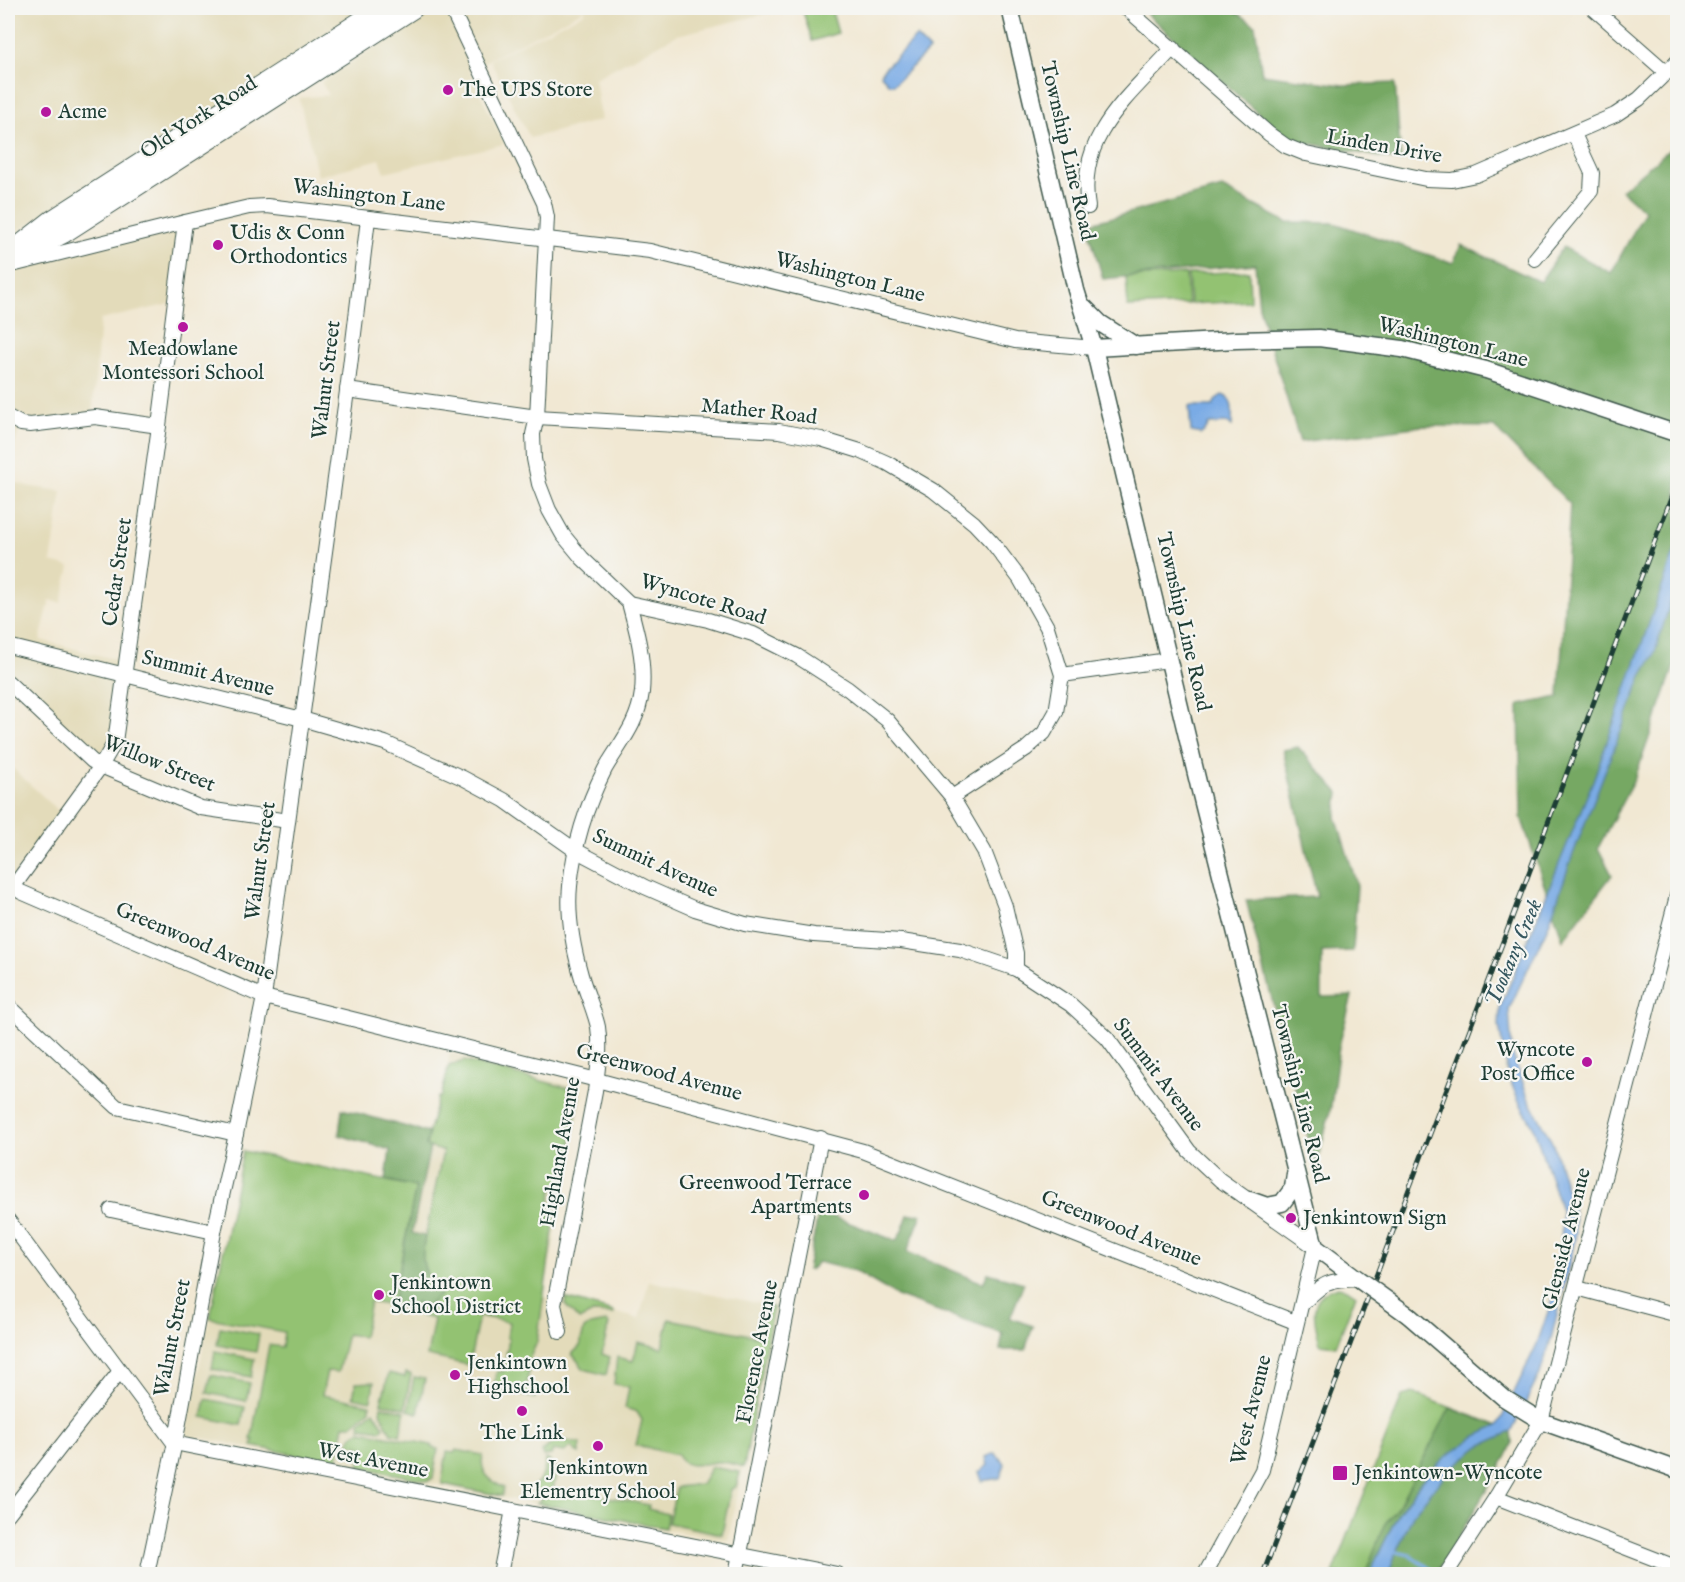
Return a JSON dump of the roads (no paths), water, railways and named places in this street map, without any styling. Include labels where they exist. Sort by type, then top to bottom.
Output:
[{"type":"highway","name":"Old York Road","points":[[8,255],[53,220],[382,8]]},
{"type":"highway","name":"Old York Road","points":[[8,262],[63,233],[413,8]]},
{"type":"main road","name":"Township Line Road","points":[[1010,8],[1168,660],[1315,1247]]},
{"type":"main road","points":[[1081,303],[1100,323],[1136,346]]},
{"type":"main road","name":"Washington Lane","points":[[1094,348],[1319,338],[1402,349],[1486,370],[1677,434]]},
{"type":"main road","points":[[1250,1200],[1267,1206],[1282,1203],[1293,1188],[1296,1173]]},
{"type":"main road","points":[[1315,1247],[1408,1315],[1504,1398],[1524,1411],[1541,1421],[1677,1470]]},
{"type":"street","name":"Wyncote Road","points":[[451,8],[544,203],[548,217],[537,417],[533,434],[534,459],[539,484],[549,510],[563,535],[629,603],[708,620],[753,634],[797,656],[848,689],[887,720],[952,797],[984,851],[1005,906],[1016,953],[1016,969]]},
{"type":"street","points":[[1593,8],[1667,73]]},
{"type":"street","name":"Linden Drive","points":[[1132,10],[1275,139],[1294,150],[1426,179],[1452,180],[1484,172],[1574,134],[1625,109],[1667,73],[1677,61]]},
{"type":"street","points":[[1088,207],[1087,174],[1098,135],[1110,117],[1173,48]]},
{"type":"street","points":[[1535,259],[1591,191],[1592,173],[1574,134]]},
{"type":"street","name":"Washington Lane","points":[[8,262],[249,207],[267,206],[650,251],[1015,341],[1094,348]]},
{"type":"street","name":"Walnut Street","points":[[147,1575],[214,1232],[264,997],[347,390],[368,219]]},
{"type":"street","name":"Cedar Street","points":[[9,888],[101,766],[116,742],[184,222]]},
{"type":"street","name":"Mather Road","points":[[347,390],[537,417],[779,431],[821,439],[860,451],[887,463],[933,490],[974,523],[992,542],[1020,579],[1047,627],[1062,675],[1056,712],[1044,733],[1026,749],[952,797]]},
{"type":"street","points":[[8,417],[21,424],[30,425],[94,417],[159,426]]},
{"type":"street","name":"Highland Avenue","points":[[560,1332],[554,1305],[597,1080],[599,1057],[598,1028],[581,974],[569,920],[569,888],[577,839],[590,801],[606,767],[631,729],[642,694],[643,669],[640,645],[629,603]]},
{"type":"street","name":"Summit Avenue","points":[[8,646],[303,719],[385,743],[463,778],[504,800],[575,850],[645,887],[681,903],[744,924],[824,937],[901,941],[960,950],[1016,969],[1071,1005],[1107,1038],[1189,1151],[1220,1179],[1315,1247]]},
{"type":"street","points":[[1062,675],[1168,660]]},
{"type":"street","name":"Willow Street","points":[[8,682],[92,761],[101,766],[201,808],[288,821]]},
{"type":"street","name":"Greenwood Avenue","points":[[9,888],[264,997],[597,1080],[863,1151],[1295,1322]]},
{"type":"street","name":"Glenside Avenue","points":[[1446,1575],[1541,1421],[1672,935],[1677,892]]},
{"type":"street","points":[[8,1005],[117,1107],[236,1134]]},
{"type":"street","name":"Florence Avenue","points":[[736,1575],[821,1138]]},
{"type":"street","points":[[111,1210],[214,1232]]},
{"type":"street","points":[[10,1229],[174,1443]]},
{"type":"street","name":"West Avenue","points":[[1205,1575],[1262,1470],[1295,1322],[1315,1247]]},
{"type":"street","points":[[1301,1306],[1323,1284],[1358,1279]]},
{"type":"street","points":[[1576,1288],[1677,1315]]},
{"type":"street","points":[[8,1514],[120,1371]]},
{"type":"street","name":"West Avenue","points":[[174,1443],[740,1555],[811,1572],[837,1575]]},
{"type":"street","points":[[1496,1497],[1677,1568]]},
{"type":"street","points":[[500,1575],[513,1510]]},
{"type":"water","points":[[916,37],[929,50],[894,84],[889,84],[881,75],[882,71]]},
{"type":"water","points":[[1222,395],[1231,403],[1232,426],[1227,423],[1209,424],[1201,434],[1191,432],[1189,406],[1213,406],[1216,399]]},
{"type":"water","points":[[1677,545],[1677,581],[1654,655],[1642,676],[1572,857],[1549,924],[1509,1009],[1512,1052],[1528,1097],[1553,1144],[1574,1214],[1576,1234],[1550,1343],[1540,1374],[1511,1432],[1480,1446],[1449,1470],[1414,1513],[1396,1552],[1389,1574],[1369,1574],[1399,1512],[1423,1479],[1443,1459],[1476,1436],[1498,1426],[1537,1344],[1552,1300],[1561,1253],[1562,1213],[1533,1126],[1518,1100],[1507,1072],[1499,1026],[1500,1008],[1593,781]]},
{"type":"water","points":[[995,1453],[1005,1464],[1000,1478],[982,1481],[979,1472],[988,1465],[986,1457]]},
{"type":"waterway","points":[[1392,1551],[1410,1555],[1434,1571]]},
{"type":"railway","points":[[1263,1574],[1678,480]]},
{"type":"place","name":"The UPS Store","points":[[448,90]]},
{"type":"place","name":"Acme","points":[[46,112]]},
{"type":"place","name":"Udis & Conn Orthodontics","points":[[218,245]]},
{"type":"place","name":"Meadowlane Montessori School","points":[[183,327]]},
{"type":"place","name":"Wyncote Post Office","points":[[1587,1062]]},
{"type":"place","name":"Greenwood Terrace Apartments","points":[[864,1195]]},
{"type":"place","name":"Jenkintown Sign","points":[[1291,1218]]},
{"type":"place","name":"Jenkintown School District","points":[[379,1295]]},
{"type":"place","name":"Jenkintown Highschool","points":[[455,1375]]},
{"type":"place","name":"The Link","points":[[522,1411]]},
{"type":"place","name":"Jenkintown Elementry School","points":[[598,1446]]},
{"type":"place","name":"Jenkintown-Wyncote","points":[[1340,1473]]},
{"type":"water label","name":"Tookany Creek","points":[[1514,953]]}]
